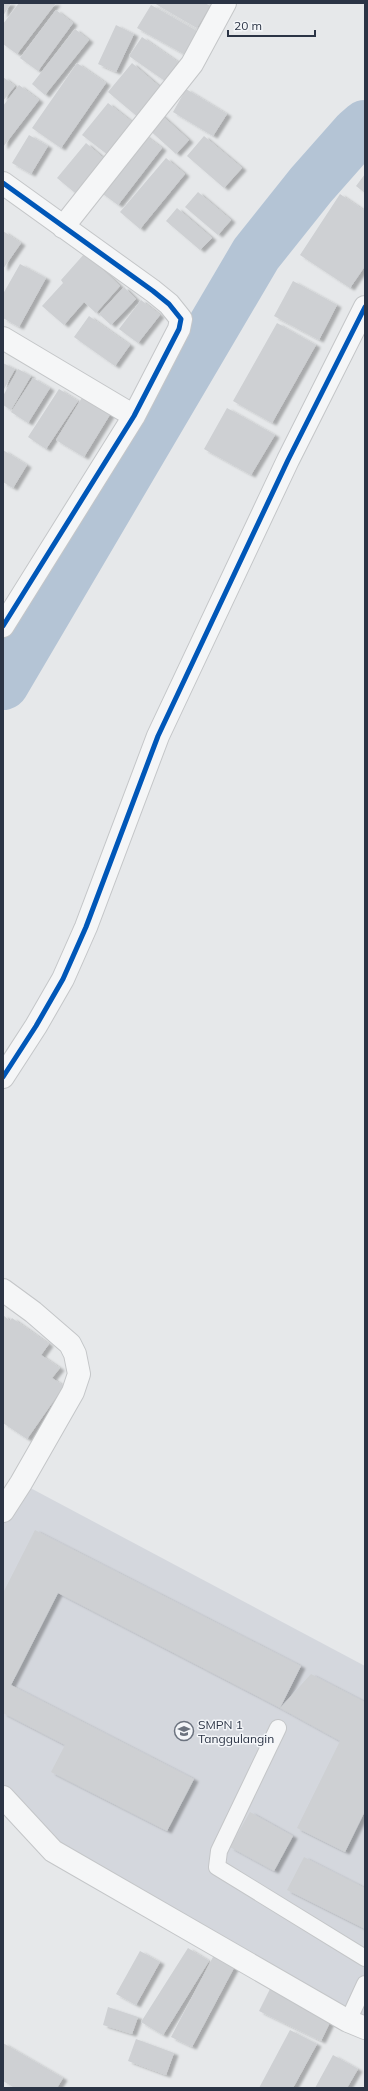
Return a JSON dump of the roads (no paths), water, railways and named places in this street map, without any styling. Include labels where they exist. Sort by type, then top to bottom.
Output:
[{"type":"street","points":[[63,227],[192,64],[225,3]]},
{"type":"street","points":[[3,183],[153,291],[169,304],[181,319],[179,330],[134,416],[3,626]]},
{"type":"street","points":[[3,1077],[36,1026],[62,979],[86,926],[158,736],[288,460],[365,307]]},
{"type":"street","points":[[3,338],[134,416]]},
{"type":"street","points":[[3,1290],[33,1312],[70,1344],[75,1354],[79,1374],[73,1392],[21,1483],[3,1511]]},
{"type":"street","points":[[3,1797],[53,1851],[356,2024]]},
{"type":"lane","points":[[278,1728],[219,1851],[217,1867],[365,1958]]},
{"type":"lane","points":[[356,2024],[365,1984]]},
{"type":"waterway","points":[[3,684],[256,254],[311,185],[365,126]]},
{"type":"place","name":"SMPN 1 Tanggulangin","points":[[184,1731]]}]
